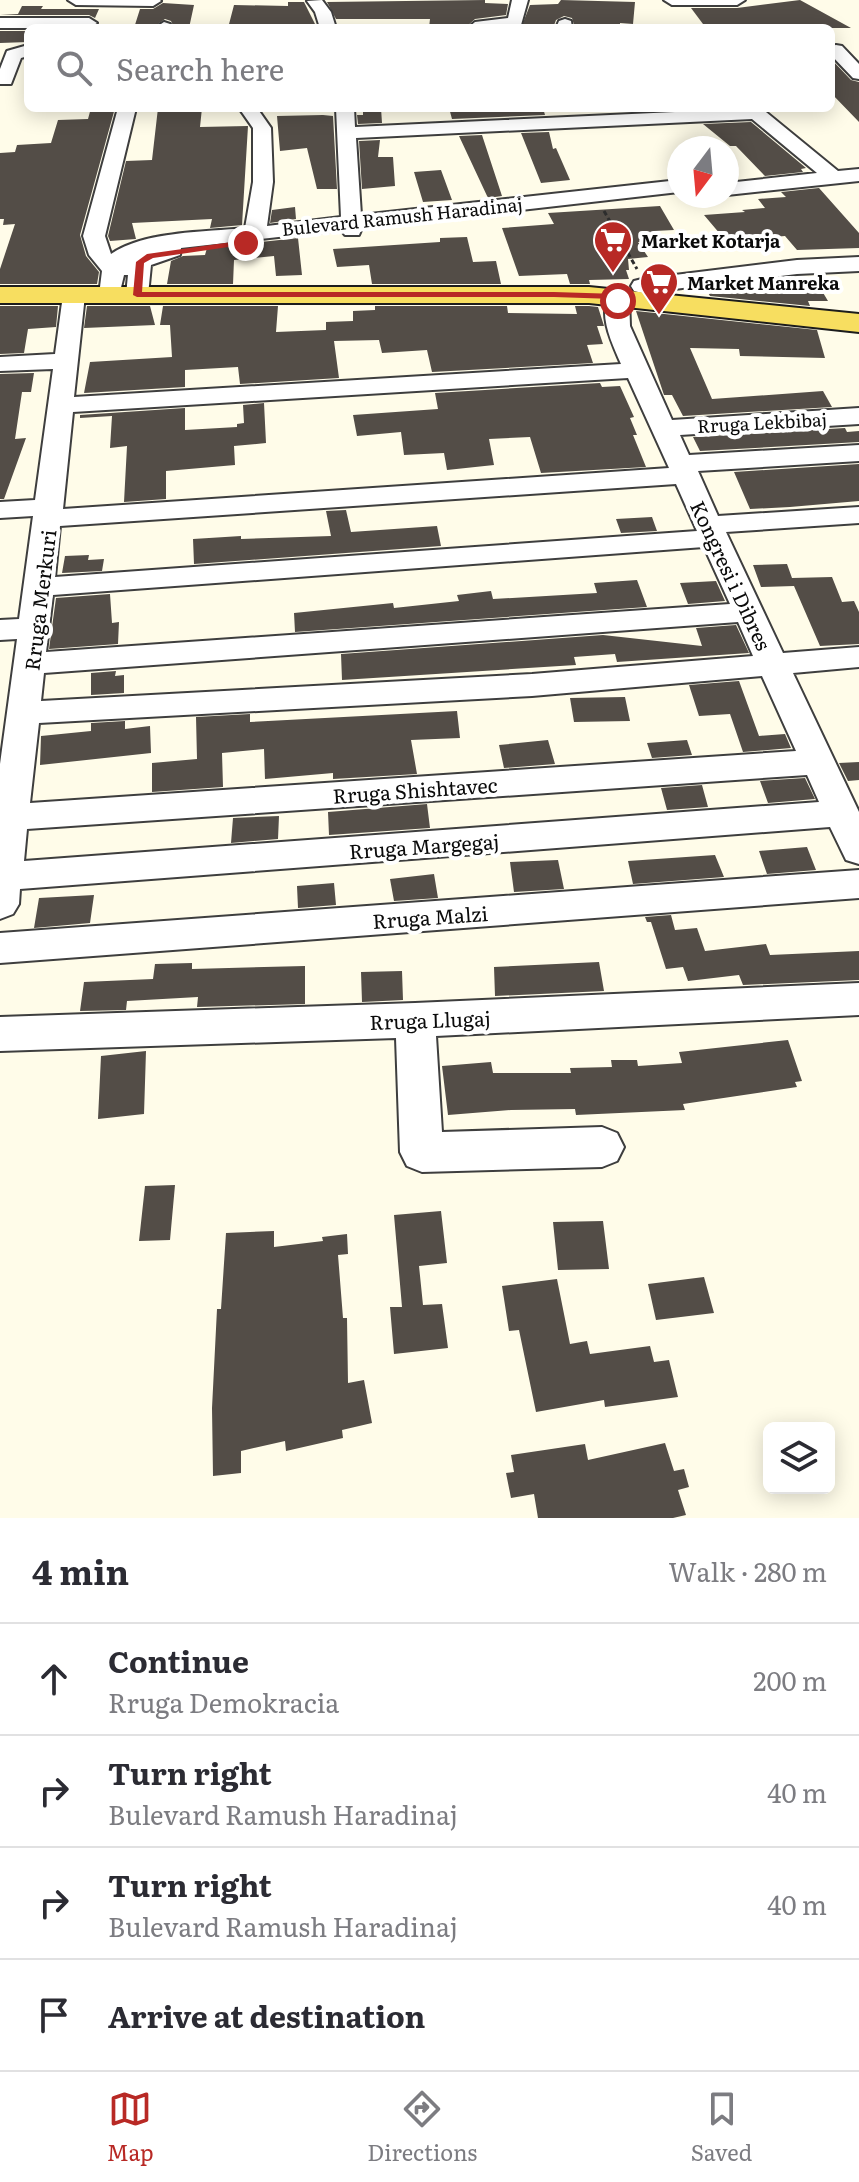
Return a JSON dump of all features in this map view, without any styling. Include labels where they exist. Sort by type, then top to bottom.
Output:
[{"type":"main road","points":[[0,295],[74,295],[124,282],[630,291],[859,323]]},
{"type":"street","points":[[58,0],[153,1]]},
{"type":"street","points":[[309,1],[322,0]]},
{"type":"street","points":[[492,24],[515,22],[520,0]]},
{"type":"street","points":[[672,0],[734,0]]},
{"type":"street","points":[[309,1],[323,12],[327,24]]},
{"type":"street","points":[[0,23],[89,23]]},
{"type":"street","points":[[835,50],[859,46]]},
{"type":"street","points":[[24,51],[13,55],[2,80],[24,78]]},
{"type":"street","points":[[835,52],[859,74]]},
{"type":"street","points":[[124,282],[100,255],[94,236],[126,112]]},
{"type":"street","points":[[251,112],[262,128],[263,182],[255,233]]},
{"type":"street","points":[[345,112],[352,226]]},
{"type":"street","points":[[346,133],[717,112]]},
{"type":"street","points":[[754,112],[829,174]]},
{"type":"street","points":[[739,187],[859,167]]},
{"type":"street","points":[[739,180],[859,175]]},
{"type":"street","name":"Bulevard Ramush Haradinaj","points":[[124,282],[145,258],[164,252],[667,187]]},
{"type":"street","name":"Bulevard Ramush Haradinaj","points":[[124,282],[118,257],[142,247],[255,233],[667,195]]},
{"type":"street","points":[[630,291],[797,267],[859,264]]},
{"type":"street","name":"Kongresi i Dibres","points":[[630,291],[618,326],[859,850]]},
{"type":"street","name":"Rruga Merkuri","points":[[3,890],[16,726],[30,664],[41,587],[74,295]]},
{"type":"street","points":[[0,364],[67,361]]},
{"type":"street","points":[[62,405],[637,370]]},
{"type":"street","name":"Rruga Lekbibaj","points":[[664,428],[859,416]]},
{"type":"street","points":[[0,510],[50,513],[684,470],[859,453]]},
{"type":"street","points":[[41,587],[713,531],[859,515]]},
{"type":"street","points":[[30,664],[750,612]]},
{"type":"street","points":[[0,630],[34,628]]},
{"type":"street","points":[[16,726],[859,657]]},
{"type":"street","name":"Rruga Shishtavec","points":[[9,806],[818,762]]},
{"type":"street","name":"Rruga Margegaj","points":[[3,890],[842,813]]},
{"type":"street","name":"Rruga Malzi","points":[[0,948],[859,884]]},
{"type":"street","name":"Rruga Llugaj","points":[[0,1034],[415,1020],[859,999]]},
{"type":"street","points":[[415,1020],[422,1152],[602,1147]]},
{"type":"path","points":[[599,203],[623,244]]},
{"type":"building","points":[[485,0],[485,3],[508,4],[506,15],[475,19],[469,24],[429,24],[430,19],[336,19],[327,2]]},
{"type":"building","points":[[561,0],[635,2],[633,24],[574,24],[572,18],[564,16],[554,24],[523,24],[530,5],[558,4]]},
{"type":"building","points":[[800,0],[851,28],[835,28],[835,24],[703,24],[691,8],[737,8]]},
{"type":"building","points":[[288,2],[304,2],[315,24],[229,24],[234,5],[288,6]]},
{"type":"building","points":[[163,3],[194,5],[190,24],[172,24],[165,19],[158,24],[135,24],[140,9],[153,9]]},
{"type":"building","points":[[22,6],[99,9],[95,18],[89,15],[0,15],[18,14]]},
{"type":"building","points":[[0,31],[24,31],[24,42],[0,43]]},
{"type":"building","points":[[835,63],[851,80],[859,82],[859,122],[835,97]]},
{"type":"building","points":[[90,112],[114,112],[80,235],[86,256],[99,272],[97,284],[0,284],[0,269],[15,224],[3,225],[4,219],[0,219],[0,153],[15,152],[17,145],[51,143],[58,120],[88,119]]},
{"type":"building","points":[[158,112],[202,112],[200,127],[248,126],[242,225],[210,228],[212,219],[132,223],[136,239],[110,241],[108,236],[126,161],[152,160]]},
{"type":"building","points":[[363,112],[381,112],[382,123],[358,124],[357,115],[363,115]]},
{"type":"building","points":[[450,112],[544,112],[545,115],[452,119]]},
{"type":"building","points":[[277,116],[333,116],[337,189],[317,189],[307,148],[280,151]]},
{"type":"building","points":[[751,122],[806,168],[801,169],[803,172],[765,176],[739,149],[739,136],[718,136],[703,124]]},
{"type":"building","points":[[549,132],[553,149],[556,148],[570,180],[541,183],[521,133]]},
{"type":"building","points":[[482,135],[502,196],[488,198],[459,136]]},
{"type":"building","points":[[380,140],[378,157],[393,157],[395,186],[362,189],[359,141]]},
{"type":"building","points":[[441,170],[452,200],[423,202],[414,172]]},
{"type":"building","points":[[819,188],[859,233],[859,248],[797,250],[785,236],[726,241],[704,215],[765,208],[758,199],[786,197],[781,192]]},
{"type":"building","points":[[660,206],[674,230],[654,231],[656,236],[647,237],[650,242],[638,242],[648,257],[628,259],[629,270],[626,270],[629,279],[570,284],[567,274],[519,276],[502,228],[554,224],[548,213]]},
{"type":"building","points":[[295,207],[296,219],[270,223],[272,210]]},
{"type":"building","points":[[467,237],[473,262],[496,261],[501,284],[372,284],[369,265],[337,267],[333,249],[440,242],[440,238]]},
{"type":"building","points":[[298,238],[302,275],[276,276],[274,256],[234,260],[233,284],[167,284],[171,261],[183,256],[205,255],[207,248]]},
{"type":"building","points":[[816,281],[828,301],[808,301],[810,306],[710,296],[705,288]]},
{"type":"building","points":[[0,306],[58,306],[56,327],[28,329],[24,353],[0,354]]},
{"type":"building","points":[[87,306],[150,306],[155,325],[84,328]]},
{"type":"building","points":[[163,306],[278,306],[276,332],[326,330],[326,322],[353,321],[353,311],[375,310],[375,306],[507,306],[508,313],[577,314],[575,306],[589,306],[598,307],[604,326],[597,326],[603,344],[587,345],[593,363],[432,372],[427,350],[382,353],[379,340],[334,341],[339,378],[240,384],[238,367],[185,370],[185,387],[84,393],[90,362],[172,357],[170,325],[160,325]]},
{"type":"building","points":[[636,311],[817,330],[825,358],[740,356],[739,349],[690,348],[712,399],[823,391],[832,407],[683,416],[672,395],[664,395]]},
{"type":"building","points":[[34,373],[31,392],[22,392],[15,439],[26,438],[4,499],[0,499],[0,374]]},
{"type":"building","points":[[600,383],[602,387],[620,386],[634,417],[630,418],[637,435],[633,435],[646,467],[541,473],[530,437],[489,439],[494,465],[447,470],[444,453],[404,455],[401,432],[357,436],[353,415],[438,409],[435,393]]},
{"type":"building","points":[[264,403],[266,443],[234,446],[235,465],[166,471],[166,499],[124,502],[127,446],[110,448],[112,416],[80,418],[80,415],[185,408],[185,430],[237,427],[237,424],[244,423],[243,405]]},
{"type":"building","points":[[845,428],[847,432],[859,431],[859,442],[700,451],[693,437]]},
{"type":"building","points":[[859,464],[859,501],[790,507],[750,509],[734,472]]},
{"type":"building","points":[[346,510],[351,532],[437,526],[441,546],[194,564],[193,539],[331,536],[326,511]]},
{"type":"building","points":[[652,517],[657,531],[621,533],[616,519]]},
{"type":"building","points":[[89,555],[88,560],[104,559],[102,571],[62,573],[65,556]]},
{"type":"building","points":[[787,564],[792,578],[832,577],[842,602],[854,601],[859,612],[859,644],[820,646],[794,586],[761,587],[753,565]]},
{"type":"building","points":[[637,580],[647,607],[295,632],[294,613],[393,603],[394,608],[459,601],[457,595],[491,591],[493,599],[597,593],[594,583]]},
{"type":"building","points":[[716,581],[725,601],[688,604],[680,583]]},
{"type":"building","points":[[110,594],[112,623],[119,622],[118,644],[49,649],[56,598]]},
{"type":"building","points":[[736,625],[749,653],[617,662],[615,654],[574,657],[576,665],[342,680],[341,654],[603,635],[702,646],[696,628]]},
{"type":"building","points":[[116,671],[115,676],[124,675],[124,693],[91,695],[91,673]]},
{"type":"building","points":[[739,681],[759,736],[785,734],[791,748],[743,752],[730,714],[699,716],[689,685]]},
{"type":"building","points":[[625,697],[630,721],[574,722],[570,698]]},
{"type":"building","points":[[457,711],[460,738],[411,740],[417,774],[333,779],[333,773],[265,779],[264,749],[222,753],[223,787],[152,792],[152,763],[197,759],[196,717],[250,714],[250,722]]},
{"type":"building","points":[[125,721],[125,729],[150,726],[151,753],[40,765],[41,736],[91,731],[91,723]]},
{"type":"building","points":[[548,740],[555,764],[504,768],[499,745]]},
{"type":"building","points":[[687,740],[692,755],[652,758],[647,743]]},
{"type":"building","points":[[859,762],[859,780],[848,781],[839,763]]},
{"type":"building","points":[[805,778],[815,799],[768,803],[760,781]]},
{"type":"building","points":[[702,785],[708,807],[667,810],[661,788]]},
{"type":"building","points":[[427,804],[430,828],[329,835],[328,812]]},
{"type":"building","points":[[279,816],[278,839],[231,843],[233,818]]},
{"type":"building","points":[[807,847],[816,870],[767,874],[759,851]]},
{"type":"building","points":[[715,855],[724,877],[633,884],[628,861]]},
{"type":"building","points":[[558,860],[564,889],[514,892],[510,862]]},
{"type":"building","points":[[434,874],[438,898],[394,901],[390,879]]},
{"type":"building","points":[[334,883],[336,905],[298,908],[297,886]]},
{"type":"building","points":[[94,895],[90,923],[34,928],[39,898]]},
{"type":"building","points":[[671,915],[675,930],[697,928],[705,951],[766,944],[770,955],[859,951],[859,980],[743,985],[739,975],[688,981],[683,967],[666,969],[651,922],[647,922],[645,917]]},
{"type":"building","points":[[599,962],[604,991],[495,996],[494,967]]},
{"type":"building","points":[[192,963],[192,969],[305,966],[305,1004],[197,1007],[198,997],[127,1001],[126,1010],[80,1011],[84,982],[153,979],[155,964]]},
{"type":"building","points":[[402,971],[403,1000],[362,1002],[361,972]]},
{"type":"building","points":[[788,1040],[802,1081],[795,1082],[797,1087],[683,1104],[685,1110],[576,1115],[575,1109],[511,1110],[448,1115],[442,1066],[491,1062],[493,1073],[571,1073],[570,1068],[612,1067],[611,1060],[637,1060],[638,1066],[682,1063],[679,1052]]},
{"type":"building","points":[[146,1051],[144,1114],[98,1119],[101,1056]]},
{"type":"building","points":[[175,1185],[170,1240],[139,1241],[145,1186]]},
{"type":"building","points":[[441,1211],[447,1263],[419,1266],[423,1305],[442,1304],[448,1348],[394,1354],[390,1307],[402,1307],[394,1215]]},
{"type":"building","points":[[603,1221],[609,1269],[558,1270],[553,1222]]},
{"type":"building","points":[[274,1231],[274,1247],[323,1241],[322,1237],[347,1234],[348,1254],[338,1255],[343,1318],[347,1318],[348,1383],[364,1380],[372,1423],[342,1430],[343,1438],[286,1451],[285,1441],[241,1451],[241,1473],[213,1476],[212,1408],[217,1309],[221,1309],[226,1233]]},
{"type":"building","points":[[704,1277],[714,1313],[656,1320],[648,1284]]},
{"type":"building","points":[[557,1279],[570,1344],[587,1341],[590,1354],[650,1346],[654,1362],[669,1360],[678,1397],[605,1407],[604,1400],[536,1412],[519,1330],[509,1331],[502,1286]]},
{"type":"building","points":[[665,1443],[674,1471],[684,1469],[689,1487],[678,1490],[686,1515],[673,1518],[538,1518],[534,1494],[511,1498],[506,1473],[514,1472],[511,1455],[585,1444],[588,1460]]},
{"type":"place","name":"Market Kotarja","points":[[613,274]]},
{"type":"place","name":"Market Manreka","points":[[659,316]]},
{"type":"route","points":[[246,243],[150,255],[140,262],[138,268],[137,295],[554,294],[618,297],[618,301]]}]
